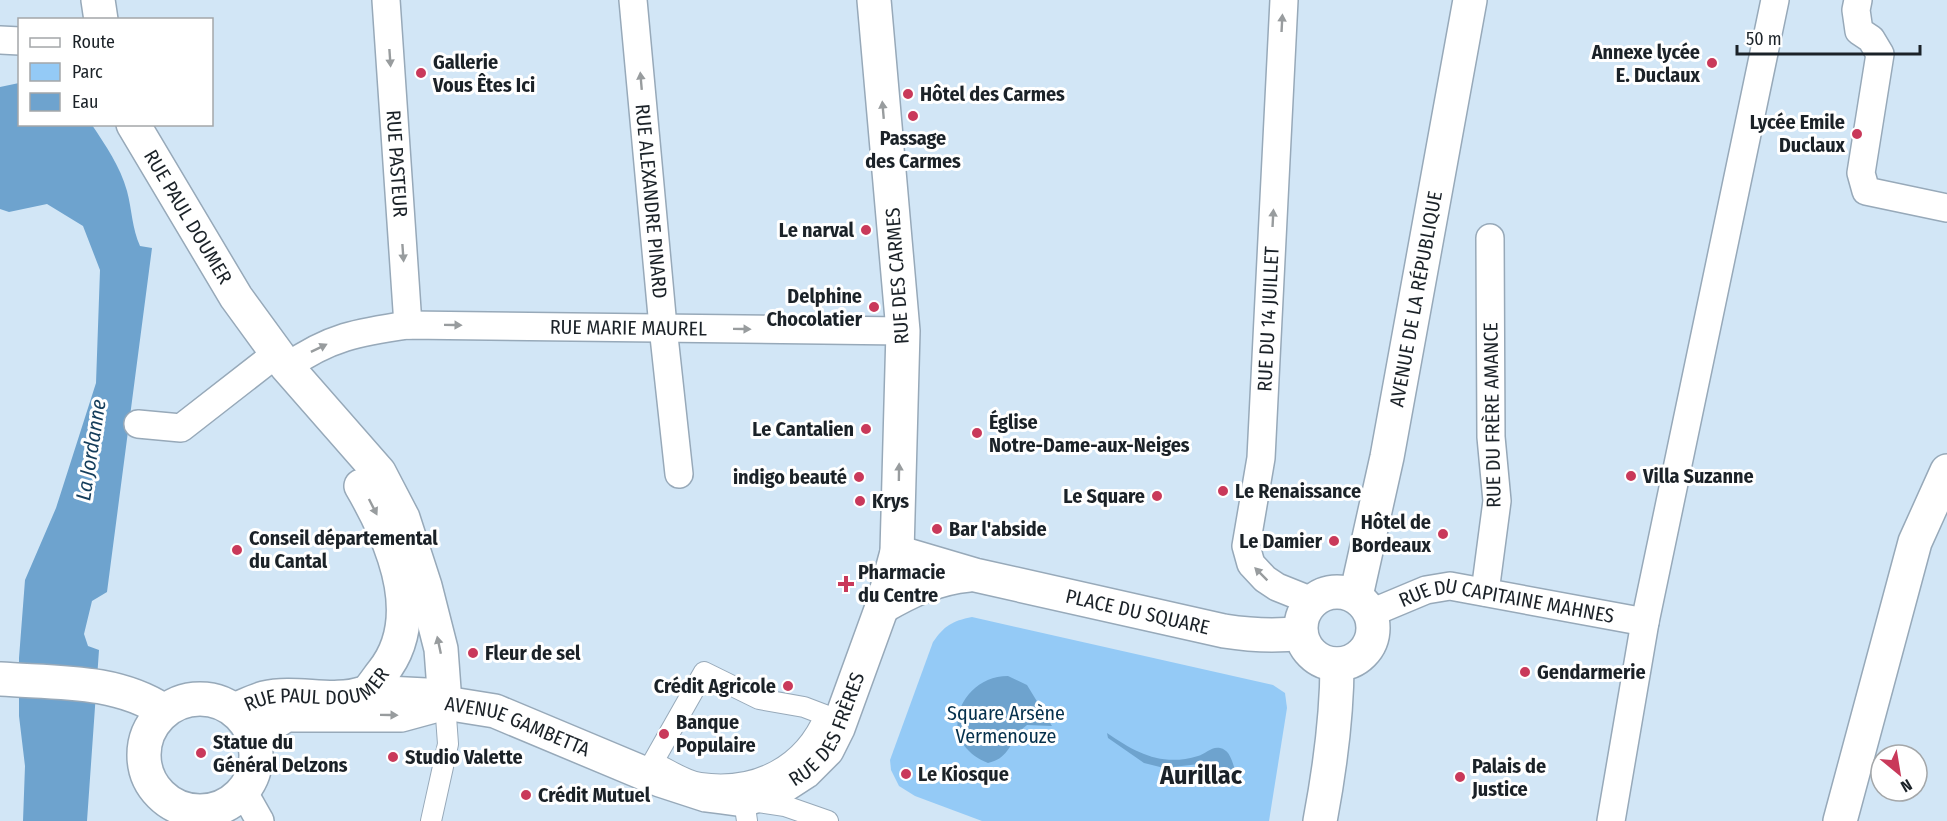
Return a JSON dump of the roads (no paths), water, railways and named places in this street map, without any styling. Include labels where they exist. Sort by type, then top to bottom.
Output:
[{"type":"street","points":[[98,0],[100,18]]},
{"type":"street","name":"RUE PASTEUR","points":[[386,0],[408,325]]},
{"type":"street","name":"RUE ALEXANDRE PINARD","points":[[633,0],[679,474]]},
{"type":"street","name":"RUE DES CARMES","points":[[874,0],[903,331],[897,552],[882,607]]},
{"type":"street","name":"RUE DU 14 JUILLET","points":[[1284,0],[1261,458],[1245,546],[1251,564],[1265,579],[1277,587],[1312,601]]},
{"type":"street","name":"AVENUE DE LA RÉPUBLIQUE","points":[[1363,605],[1387,457],[1470,0]]},
{"type":"street","points":[[1611,821],[1645,622],[1774,0]]},
{"type":"street","points":[[1858,0],[1856,10],[1859,31],[1871,39],[1880,54],[1861,173],[1866,191],[1947,208]]},
{"type":"street","points":[[0,40],[18,41]]},
{"type":"street","name":"RUE PAUL DOUMER","points":[[134,126],[230,287],[282,361],[374,508],[396,564],[406,608],[399,647],[367,692],[344,697],[265,698],[234,710]]},
{"type":"street","name":"RUE DU FRÈRE AMANCE","points":[[1485,592],[1497,501],[1491,437],[1490,238]]},
{"type":"street","name":"RUE MARIE MAUREL","points":[[138,424],[181,428],[282,361],[353,333],[408,325],[903,331]]},
{"type":"street","name":"RUE PAUL DOUMER","points":[[282,361],[379,472],[403,518],[425,586],[441,649],[445,703]]},
{"type":"street","points":[[1840,821],[1916,542],[1947,471]]},
{"type":"street","name":"PLACE DU SQUARE","points":[[897,552],[975,575],[1224,631],[1270,636],[1301,633]]},
{"type":"street","name":"PLACE DU SQUARE","points":[[882,607],[925,584],[956,576],[975,575]]},
{"type":"street","name":"RUE DU CAPITAINE MAHNES","points":[[1363,605],[1450,586],[1645,622]]},
{"type":"street","points":[[1333,591],[1363,605],[1372,637],[1367,648],[1359,656],[1337,664],[1315,657],[1303,642],[1301,633],[1301,621],[1312,601],[1333,591]]},
{"type":"street","name":"RUE DES FRÈRES","points":[[745,810],[805,772],[826,750],[838,728],[882,607]]},
{"type":"street","points":[[1320,821],[1334,747],[1338,699],[1337,664]]},
{"type":"street","points":[[704,672],[759,699],[804,706],[825,715],[817,735],[802,753],[785,766],[759,778],[742,782],[698,783],[654,762],[704,672]]},
{"type":"street","points":[[0,679],[114,688],[147,700],[164,711]]},
{"type":"street","points":[[367,692],[426,695],[445,703],[448,744],[431,821]]},
{"type":"street","points":[[199,699],[218,701],[234,710],[246,722],[253,736],[256,756],[253,775],[243,791],[230,802],[215,809],[199,811],[175,805],[155,790],[147,774],[144,757],[145,740],[153,724],[164,711],[180,702],[199,699]]},
{"type":"street","name":"AVENUE GAMBETTA","points":[[253,736],[286,715],[401,715],[445,703],[495,711],[660,780],[745,810]]},
{"type":"street","points":[[243,791],[260,821]]},
{"type":"street","points":[[745,810],[785,806],[828,821]]},
{"type":"water","name":"La Jordanne","points":[[18,83],[18,126],[93,126],[121,173],[140,246],[152,248],[107,592],[92,601],[84,634],[88,646],[99,650],[87,821],[23,821],[25,766],[19,716],[19,658],[25,580],[56,508],[96,383],[100,270],[83,226],[47,204],[9,212],[0,209],[0,87]]},
{"type":"water","points":[[1008,676],[1027,685],[1052,726],[1027,725],[1002,757],[988,763],[971,753],[961,740],[958,726],[959,711],[966,698],[977,686],[991,679]]},
{"type":"water","points":[[1107,733],[1128,747],[1161,759],[1185,759],[1220,748],[1228,753],[1235,770],[1228,781],[1219,783],[1209,778],[1199,764],[1164,768],[1144,763],[1108,738]]},
{"type":"place","name":"Annexe lycée E. Duclaux","points":[[1712,63]]},
{"type":"place","name":"Gallerie Vous Êtes Ici","points":[[421,73]]},
{"type":"place","name":"Hôtel des Carmes","points":[[908,94]]},
{"type":"place","name":"Passage des Carmes","points":[[913,116]]},
{"type":"place","name":"Lycée Emile Duclaux","points":[[1857,134]]},
{"type":"place","name":"Le narval","points":[[866,230]]},
{"type":"place","name":"Delphine Chocolatier","points":[[874,307]]},
{"type":"place","name":"Le Cantalien","points":[[866,429]]},
{"type":"place","name":"Église Notre-Dame-aux-Neiges","points":[[977,433]]},
{"type":"place","name":"Villa Suzanne","points":[[1631,476]]},
{"type":"place","name":"indigo beauté","points":[[859,477]]},
{"type":"place","name":"Le Renaissance","points":[[1223,491]]},
{"type":"place","name":"Le Square","points":[[1157,496]]},
{"type":"place","name":"Krys","points":[[860,501]]},
{"type":"place","name":"Bar l'abside","points":[[937,529]]},
{"type":"place","name":"Hôtel de Bordeaux","points":[[1443,534]]},
{"type":"place","name":"Le Damier","points":[[1334,541]]},
{"type":"place","name":"Conseil départemental du Cantal","points":[[237,550]]},
{"type":"place","name":"Pharmacie du Centre","points":[[846,584]]},
{"type":"place","name":"Fleur de sel","points":[[473,653]]},
{"type":"place","name":"Gendarmerie","points":[[1525,672]]},
{"type":"place","name":"Crédit Agricole","points":[[788,686]]},
{"type":"place","name":"Banque Populaire","points":[[664,734]]},
{"type":"place","name":"Statue du Général Delzons","points":[[201,753]]},
{"type":"place","name":"Studio Valette","points":[[393,757]]},
{"type":"place","name":"Le Kiosque","points":[[906,774]]},
{"type":"place","name":"Palais de Justice","points":[[1460,777]]},
{"type":"place","name":"Crédit Mutuel","points":[[526,795]]},
{"type":"district","name":"Aurillac","points":[[1201,775]]},
{"type":"park label","name":"Square Arsène Vermenouze","points":[[1006,724]]}]
